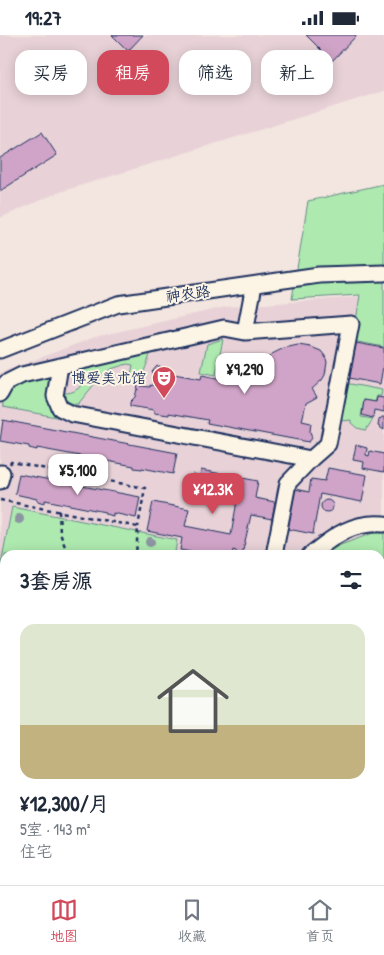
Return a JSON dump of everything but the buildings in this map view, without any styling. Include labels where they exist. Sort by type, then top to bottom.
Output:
[{"type":"street","name":"神农路","points":[[0,350],[118,304],[319,275],[384,273]]},
{"type":"street","points":[[245,332],[254,285]]},
{"type":"street","points":[[0,394],[6,383],[22,375],[224,328],[245,332],[351,324],[328,444],[288,483],[275,550]]},
{"type":"street","points":[[60,366],[55,396],[60,408],[72,414],[87,412],[311,459]]},
{"type":"street","points":[[316,550],[336,534],[358,525],[384,524]]},
{"type":"path","points":[[1,476],[11,462],[146,487],[138,527],[136,550]]},
{"type":"path","points":[[0,500],[138,527]]},
{"type":"path","points":[[59,511],[60,533],[66,550]]},
{"type":"shaded area","points":[[0,35],[384,35],[384,91],[57,193],[0,218]]},
{"type":"shaded area","points":[[384,295],[384,550],[0,550],[0,373],[95,337],[225,307]]},
{"type":"green space","points":[[384,184],[384,347],[353,341],[360,295],[292,299],[308,201]]},
{"type":"green space","points":[[223,339],[216,375],[201,372],[207,344]]},
{"type":"green space","points":[[150,354],[142,381],[130,379],[133,365],[127,364],[111,369],[102,375],[78,404],[68,401],[63,396],[62,393],[74,391],[80,387],[85,375],[80,369]]},
{"type":"green space","points":[[45,375],[49,380],[48,391],[50,400],[61,418],[3,407],[3,399],[10,387],[16,383]]},
{"type":"green space","points":[[345,383],[382,390],[381,396],[377,396],[375,402],[364,400],[361,417],[373,419],[366,430],[357,428],[351,423],[351,420],[343,421],[340,417]]},
{"type":"green space","points":[[12,507],[177,540],[175,550],[4,550]]},
{"type":"green space","points":[[373,533],[384,533],[384,550],[330,550]]},
{"type":"place","name":"博爱美术馆","points":[[164,399]]}]
